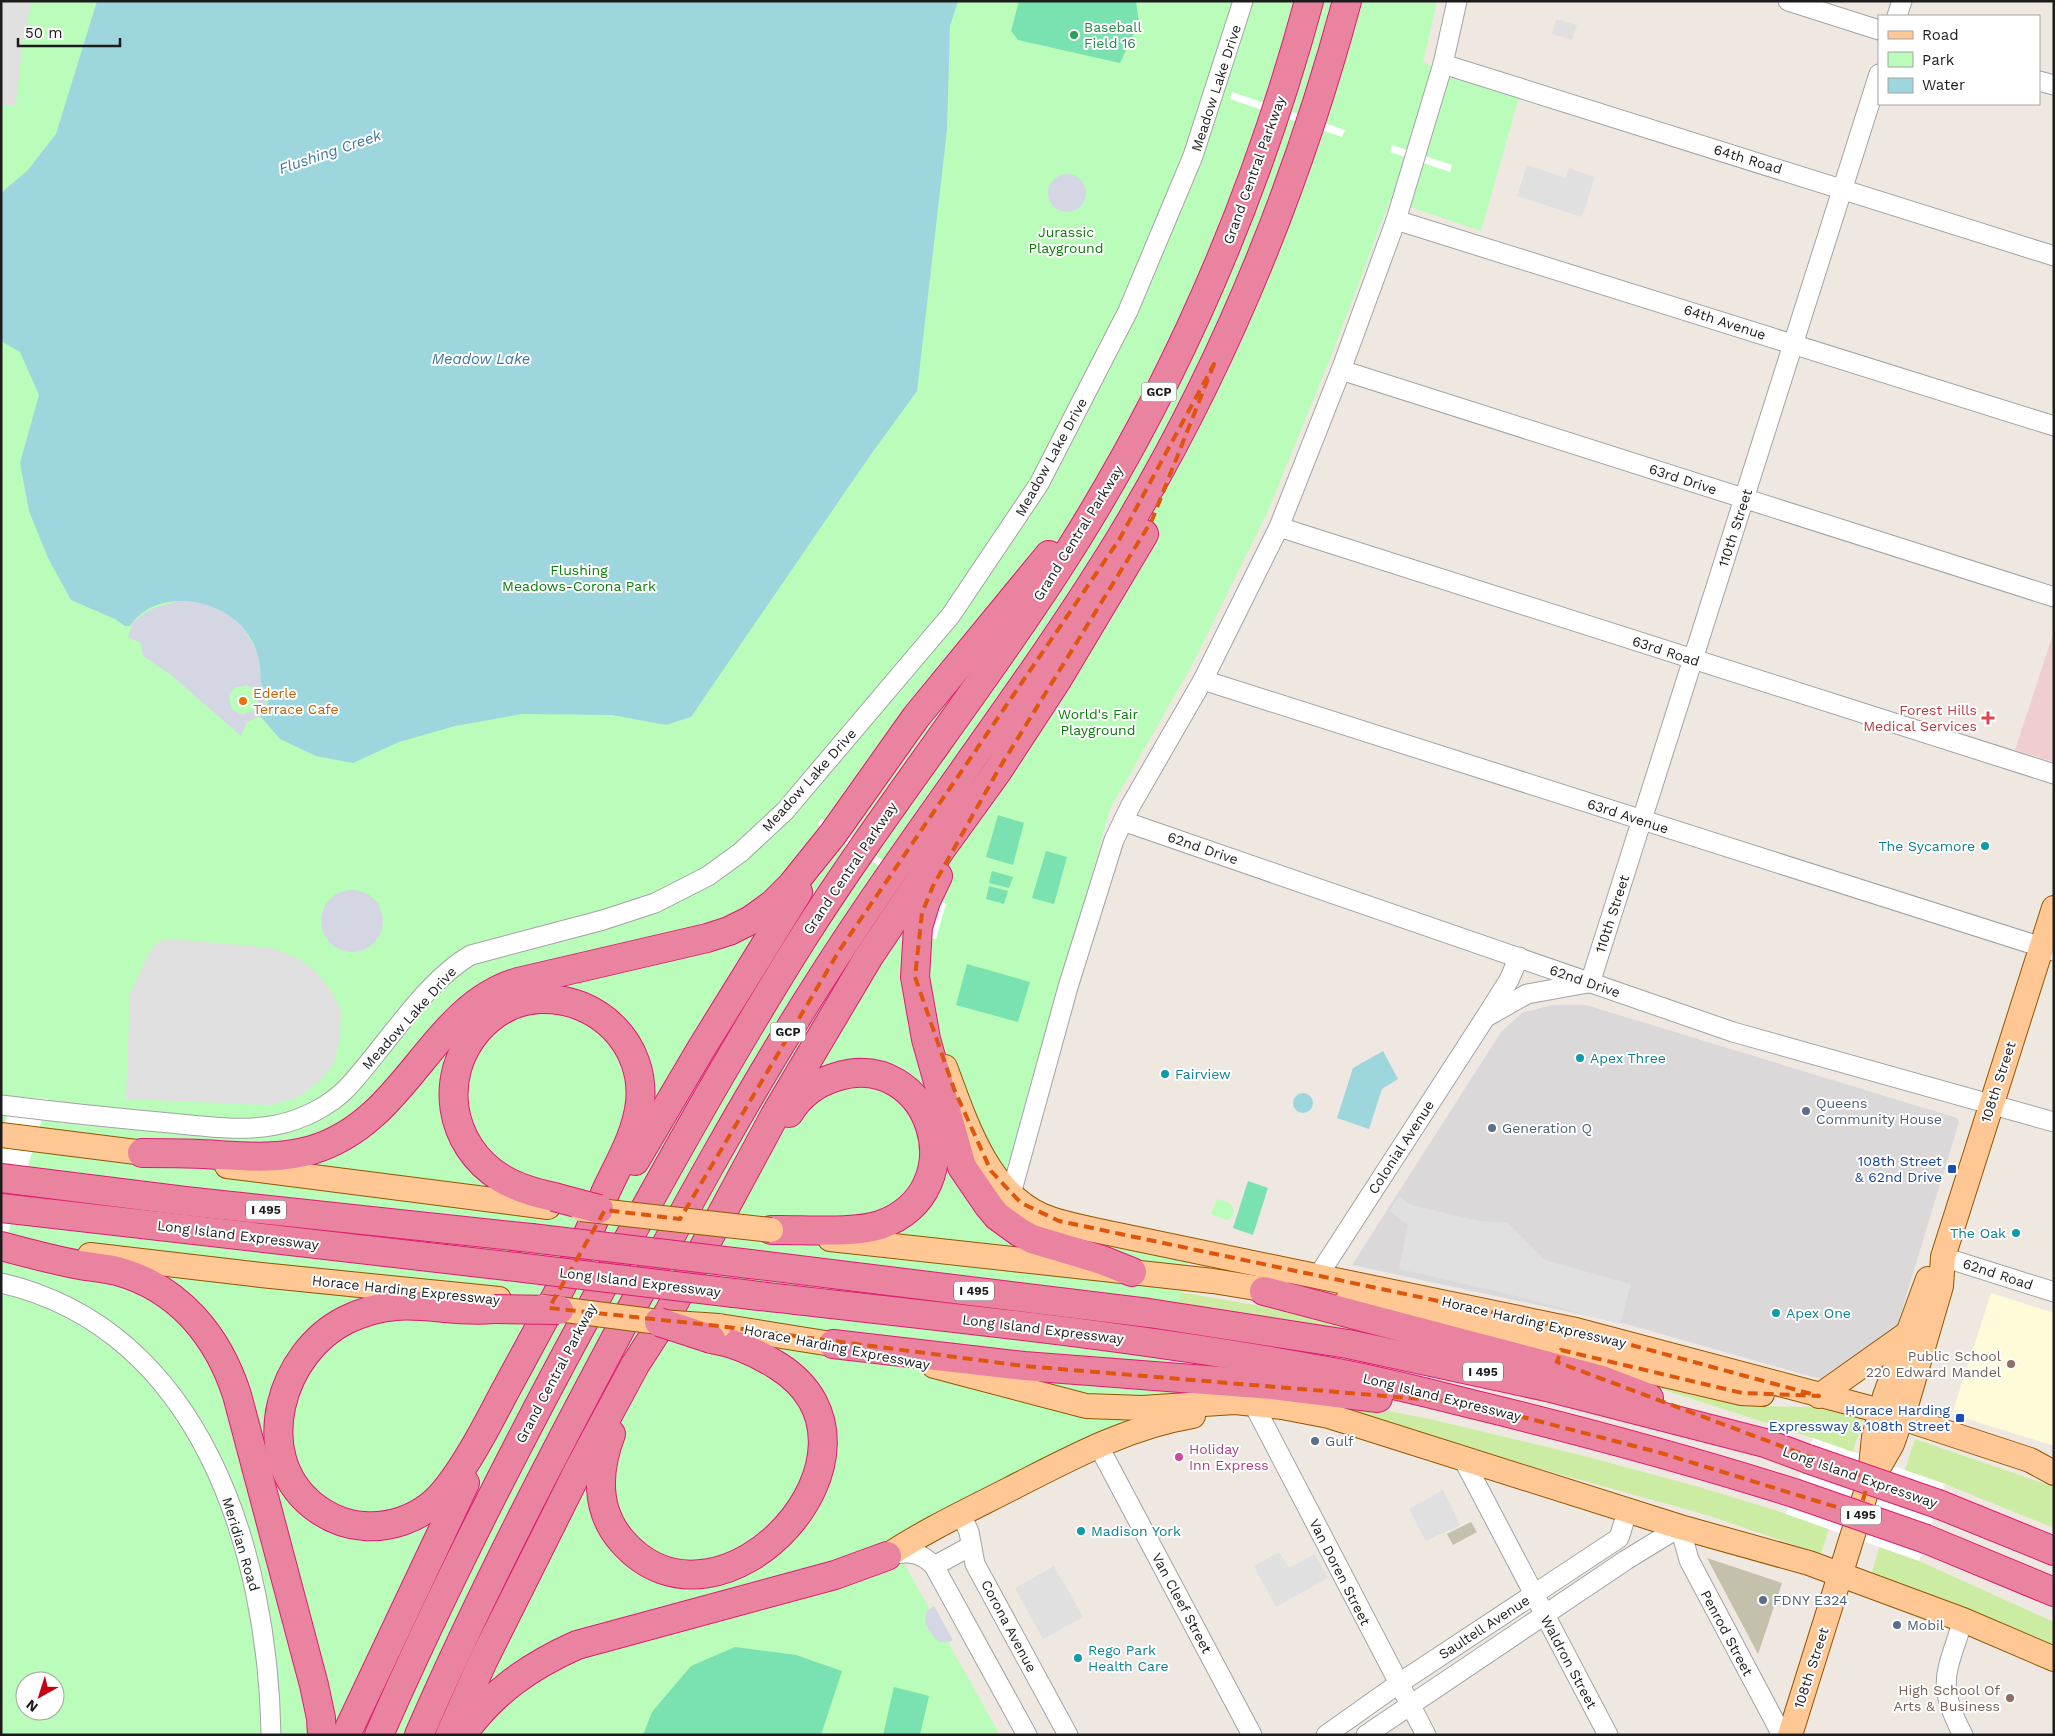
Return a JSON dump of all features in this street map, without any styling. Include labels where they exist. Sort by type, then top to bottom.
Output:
[{"type":"highway","name":"Grand Central Parkway","points":[[379,1735],[432,1618],[513,1454],[628,1239],[714,1085],[846,872],[1042,593],[1112,480],[1174,362],[1221,257],[1274,118],[1309,1]]},
{"type":"highway","name":"GCP","points":[[419,1735],[468,1627],[541,1478],[668,1240],[735,1120],[812,992],[880,888],[1092,583],[1145,497],[1214,364],[1256,271],[1319,97],[1347,1]]},
{"type":"highway","points":[[450,1735],[561,1503],[635,1365],[727,1206],[775,1115],[864,966],[942,848],[997,772],[1062,672],[1152,520],[1214,364]]},
{"type":"highway","points":[[142,1152],[267,1158],[291,1156],[335,1141],[356,1130],[376,1114],[454,1024],[487,996],[518,982],[707,938],[740,926],[762,912],[782,895],[833,834],[936,692],[1112,480]]},
{"type":"highway","points":[[997,772],[941,870],[926,901],[916,942],[916,977],[926,1039],[952,1138],[962,1167],[977,1192],[997,1216],[1019,1232],[1039,1241],[1102,1260],[1132,1272]]},
{"type":"highway","points":[[585,1240],[616,1193],[833,834]]},
{"type":"highway","points":[[558,1310],[497,1304],[394,1306],[364,1312],[334,1327],[310,1348],[293,1373],[281,1404],[277,1436],[287,1474],[303,1497],[314,1507],[339,1521],[364,1526],[379,1526],[406,1520],[439,1499],[453,1480],[489,1420],[585,1240],[633,1133],[640,1103],[637,1064],[626,1041],[609,1023],[578,1005],[565,1001],[542,999],[508,1007],[477,1031],[461,1055],[457,1066],[453,1104],[465,1141],[489,1170],[525,1190],[551,1202],[599,1210]]},
{"type":"highway","points":[[727,1206],[793,1107],[819,1084],[841,1075],[865,1074],[889,1079],[911,1095],[928,1118],[935,1146],[935,1158],[929,1183],[914,1204],[887,1222],[860,1230],[771,1230]]},
{"type":"highway","name":"Long Island Expressway","points":[[1,1178],[185,1201],[532,1238],[750,1264],[1149,1313],[1331,1341],[1547,1387],[1765,1443],[1938,1504],[2054,1551]]},
{"type":"highway","name":"Long Island Expressway","points":[[1,1208],[516,1267],[1174,1346],[1364,1378],[1661,1453],[1794,1493],[1926,1539],[2054,1592]]},
{"type":"highway","points":[[1,1222],[74,1231],[183,1229]]},
{"type":"highway","points":[[1,1246],[80,1265],[105,1268],[135,1278],[179,1303],[191,1313],[210,1335],[224,1360],[237,1395],[314,1685],[322,1718],[322,1735]]},
{"type":"highway","points":[[1264,1290],[1602,1380],[1765,1443]]},
{"type":"highway","points":[[664,1317],[715,1332],[730,1342],[758,1353],[796,1380],[811,1401],[822,1439],[821,1466],[811,1491],[799,1513],[771,1544],[744,1560],[718,1571],[705,1573],[675,1572],[648,1561],[624,1543],[616,1533],[604,1510],[600,1484],[603,1459],[611,1435],[645,1373],[664,1317]]},
{"type":"highway","points":[[833,1344],[1024,1366],[1272,1385],[1371,1398],[1469,1403]]},
{"type":"highway","points":[[346,1735],[410,1596],[470,1474],[489,1420]]},
{"type":"highway","points":[[462,1735],[492,1698],[515,1679],[551,1656],[577,1645],[835,1575],[887,1556]]},
{"type":"highway","points":[[2014,1574],[2054,1600]]},
{"type":"main road","name":"108th Street","points":[[1790,1735],[1868,1486],[1874,1437],[1891,1415],[1941,1286],[1943,1257],[1991,1103],[2048,949],[2054,908]]},
{"type":"main road","name":"Horace Harding Expressway","points":[[916,977],[934,1037],[966,1119],[992,1171],[1011,1194],[1032,1211],[1065,1223],[1576,1330],[1891,1415],[2030,1460],[2054,1473]]},
{"type":"main road","points":[[1,1135],[142,1152],[217,1165],[551,1202]]},
{"type":"main road","points":[[599,1210],[771,1230],[836,1240],[1213,1281],[1264,1290],[1336,1298],[1395,1310],[1742,1393],[1819,1396],[1908,1333]]},
{"type":"main road","name":"Horace Harding Expressway","points":[[1,1246],[271,1276],[497,1304]]},
{"type":"main road","name":"108th Street","points":[[1891,1415],[1908,1333],[1928,1280],[1943,1257]]},
{"type":"main road","points":[[558,1310],[664,1317]]},
{"type":"main road","name":"Horace Harding Expressway","points":[[715,1332],[833,1344],[952,1370],[1086,1406],[1142,1408],[1235,1402],[1282,1407],[1330,1416],[1680,1527],[1809,1563],[1963,1620],[2054,1660]]},
{"type":"main road","name":"Horace Harding Expressway","points":[[887,1556],[961,1514],[1098,1445],[1137,1430],[1185,1418],[1282,1407]]},
{"type":"street","name":"Meadow Lake Drive","points":[[1,1105],[202,1126],[246,1128],[276,1126],[306,1116],[328,1103],[347,1088],[436,983],[459,962],[471,955],[603,920],[655,904],[708,876],[741,852],[785,811],[926,646],[951,615],[1039,484],[1128,312],[1194,156],[1243,1]]},
{"type":"street","points":[[1011,1194],[1068,987],[1114,840],[1204,680],[1279,527],[1341,370],[1396,220],[1442,64],[1457,1]]},
{"type":"street","points":[[1788,1],[1878,30]]},
{"type":"street","points":[[1897,15],[1902,1]]},
{"type":"street","name":"64th Road","points":[[1442,64],[2054,256]]},
{"type":"street","name":"110th Street","points":[[1590,983],[1878,77]]},
{"type":"street","points":[[2040,81],[2054,85]]},
{"type":"street","name":"64th Avenue","points":[[1396,220],[2054,426]]},
{"type":"street","name":"63rd Drive","points":[[1341,370],[2054,597]]},
{"type":"street","name":"63rd Road","points":[[1279,527],[2054,774]]},
{"type":"street","name":"63rd Avenue","points":[[1204,680],[2048,949]]},
{"type":"street","name":"62nd Drive","points":[[1123,821],[1733,1032],[2054,1122]]},
{"type":"street","name":"Colonial Avenue","points":[[1318,1276],[1509,980],[1518,957]]},
{"type":"street","name":"Colonial Avenue","points":[[1485,1018],[1527,994],[1590,983]]},
{"type":"street","name":"62nd Road","points":[[1943,1257],[2054,1292]]},
{"type":"street","name":"Meridian Road","points":[[1,1283],[54,1300],[104,1328],[150,1369],[191,1425],[225,1490],[250,1564],[265,1640],[271,1735]]},
{"type":"street","name":"Van Doren Street","points":[[1256,1410],[1426,1735]]},
{"type":"street","name":"Van Cleef Street","points":[[1098,1445],[1252,1735]]},
{"type":"street","name":"Waldron Street","points":[[1462,1457],[1608,1735]]},
{"type":"street","points":[[2030,1460],[2054,1466]]},
{"type":"street","points":[[1626,1560],[1619,1538],[1628,1510]]},
{"type":"street","name":"Corona Avenue","points":[[961,1514],[969,1532],[975,1564],[1068,1735]]},
{"type":"street","name":"Saultell Avenue","points":[[1366,1735],[1544,1614],[1680,1527]]},
{"type":"street","name":"Penrod Street","points":[[1680,1527],[1688,1560],[1782,1735]]},
{"type":"street","name":"Saultell Avenue","points":[[1326,1735],[1398,1684],[1619,1538]]},
{"type":"street","points":[[934,1566],[971,1546]]},
{"type":"street","points":[[887,1556],[913,1552],[922,1555],[934,1566],[1027,1735]]},
{"type":"street","points":[[1963,1620],[1946,1675],[1945,1688],[1947,1702],[1963,1735]]},
{"type":"highlighted area","points":[[1214,364],[1152,520],[997,772],[933,886],[922,913],[915,977],[954,1089],[991,1171],[1021,1203],[1059,1221],[1576,1330],[1819,1396],[1742,1393],[1561,1350],[1557,1362],[1869,1479],[1859,1514],[1661,1453],[1469,1403],[1024,1366],[719,1326],[549,1308],[605,1210],[680,1219],[839,951],[1119,540]]},
{"type":"shaded area","points":[[1,1],[32,1],[23,39],[16,105],[1,105]]},
{"type":"shaded area","points":[[1556,19],[1577,25],[1572,40],[1552,34]]},
{"type":"shaded area","points":[[1527,165],[1566,178],[1569,168],[1595,177],[1582,217],[1517,196]]},
{"type":"shaded area","points":[[1067,174],[1074,175],[1080,180],[1085,186],[1085,200],[1080,206],[1074,211],[1067,212],[1060,211],[1054,206],[1049,200],[1048,193],[1049,186],[1054,180],[1060,175]]},
{"type":"shaded area","points":[[178,601],[202,603],[226,612],[244,629],[256,650],[260,662],[261,683],[266,693],[266,707],[260,716],[247,722],[241,736],[171,675],[143,656],[141,643],[128,637],[133,622],[154,608]],"holes":[[[247,685],[254,690],[258,702],[254,710],[242,715],[231,708],[229,695],[234,688]]]},
{"type":"shaded area","points":[[2054,631],[2054,762],[2015,750]]},
{"type":"shaded area","points":[[352,890],[364,893],[374,899],[380,909],[383,921],[380,933],[374,943],[364,949],[352,952],[340,949],[330,943],[324,933],[321,921],[324,909],[330,899],[340,893]]},
{"type":"shaded area","points":[[171,939],[272,948],[299,959],[314,970],[331,990],[341,1011],[340,1039],[333,1065],[317,1083],[299,1097],[271,1105],[126,1099],[130,994],[150,951],[158,942]]},
{"type":"shaded area","points":[[1552,1005],[1586,1005],[1957,1118],[1959,1122],[1897,1326],[1820,1379],[1626,1324],[1352,1265],[1501,1032],[1522,1013]]},
{"type":"shaded area","points":[[1399,1196],[1411,1205],[1479,1221],[1508,1223],[1545,1260],[1631,1284],[1620,1324],[1512,1295],[1399,1269],[1408,1225],[1389,1211]]},
{"type":"shaded area","name":"Public School 220 Edward Mandel","points":[[1991,1293],[2054,1313],[2054,1446],[1952,1414]]},
{"type":"shaded area","points":[[1443,1490],[1460,1525],[1426,1541],[1409,1509]]},
{"type":"shaded area","points":[[1471,1522],[1477,1532],[1453,1545],[1447,1534]]},
{"type":"shaded area","points":[[1279,1552],[1289,1568],[1315,1554],[1328,1578],[1276,1607],[1254,1566]]},
{"type":"shaded area","points":[[1707,1558],[1782,1583],[1758,1654]]},
{"type":"shaded area","points":[[1054,1566],[1083,1617],[1043,1639],[1015,1588]]},
{"type":"shaded area","points":[[934,1606],[953,1640],[949,1642],[938,1642],[925,1624],[926,1612]]},
{"type":"green space","name":"Flushing Meadows-Corona Park","points":[[1,1],[1437,1],[1423,62],[1457,78],[1519,97],[1481,231],[1390,200],[1332,354],[1267,513],[1192,665],[1110,809],[1005,1190],[1094,1230],[1190,1250],[1154,1420],[891,1540],[1000,1735],[1,1735]]},
{"type":"green space","name":"Baseball Field 16","points":[[1019,1],[1136,1],[1139,23],[1120,63],[1018,40],[1011,31]]},
{"type":"green space","points":[[998,815],[1024,823],[1013,865],[986,857]]},
{"type":"green space","points":[[1046,851],[1067,857],[1054,904],[1032,898]]},
{"type":"green space","points":[[992,871],[1013,877],[1009,888],[989,883]]},
{"type":"green space","points":[[989,886],[1008,891],[1004,904],[986,899]]},
{"type":"green space","points":[[967,964],[1030,982],[1018,1022],[956,1005]]},
{"type":"green space","points":[[1248,1181],[1268,1188],[1253,1235],[1233,1228]]},
{"type":"green space","points":[[1217,1199],[1230,1203],[1234,1210],[1231,1218],[1227,1220],[1211,1214]]},
{"type":"green space","points":[[959,1272],[1151,1287],[1306,1314],[1374,1333]]},
{"type":"green space","points":[[1634,1377],[1749,1406],[1807,1407],[1832,1410],[1863,1419],[1821,1554],[1710,1516],[1462,1447],[1326,1404],[1133,1404],[1113,1391],[1213,1392],[1329,1399],[1434,1420],[1584,1456],[1699,1487],[1787,1514],[1813,1438],[1633,1380]]},
{"type":"green space","points":[[1915,1439],[2054,1487],[2054,1528],[1945,1484],[1919,1561],[2054,1622],[2054,1650],[1875,1576],[1872,1571]]},
{"type":"green space","points":[[735,1647],[796,1655],[842,1671],[821,1735],[643,1735],[652,1712],[691,1666]]},
{"type":"green space","points":[[894,1687],[929,1696],[920,1735],[883,1735]]},
{"type":"water","name":"Meadow Lake","points":[[97,1],[958,1],[950,26],[947,130],[917,391],[869,457],[691,717],[666,725],[612,715],[522,714],[455,726],[399,742],[353,763],[316,756],[280,739],[260,716],[268,702],[262,687],[255,646],[244,629],[233,618],[203,604],[187,601],[170,602],[155,606],[141,614],[130,626],[125,626],[115,619],[71,600],[48,558],[29,511],[20,463],[39,395],[20,352],[1,341],[1,193],[28,170],[56,134]]},
{"type":"water","points":[[1383,1051],[1398,1079],[1382,1089],[1369,1129],[1337,1118],[1353,1068]]},
{"type":"water","points":[[1303,1093],[1310,1096],[1313,1103],[1310,1110],[1303,1113],[1296,1110],[1293,1103],[1296,1096]]},
{"type":"pier","points":[[1232,92],[1345,130],[1342,137],[1230,99]]},
{"type":"pier","points":[[1392,145],[1452,165],[1450,172],[1390,152]]},
{"type":"pier","points":[[822,819],[946,904],[936,939],[927,937],[937,905],[817,824]]},
{"type":"pier","points":[[13,1097],[48,1099],[1,1256],[1,1136]]},
{"type":"pier","points":[[1813,1438],[1945,1484],[1919,1561],[1786,1514]]},
{"type":"place","name":"Baseball Field 16","points":[[1074,35]]},
{"type":"place","name":"Ederle Terrace Cafe","points":[[243,701]]},
{"type":"place","name":"Forest Hills Medical Services","points":[[1988,718]]},
{"type":"place","name":"The Sycamore","points":[[1985,846]]},
{"type":"place","name":"Apex Three","points":[[1580,1058]]},
{"type":"place","name":"Fairview","points":[[1165,1074]]},
{"type":"place","name":"Queens Community House","points":[[1806,1111]]},
{"type":"place","name":"Generation Q","points":[[1492,1128]]},
{"type":"place","name":"108th Street & 62nd Drive","points":[[1952,1169]]},
{"type":"place","name":"The Oak","points":[[2016,1233]]},
{"type":"place","name":"Apex One","points":[[1776,1313]]},
{"type":"place","name":"Public School 220 Edward Mandel","points":[[2011,1364]]},
{"type":"place","name":"Horace Harding Expressway & 108th Street","points":[[1960,1418]]},
{"type":"place","name":"Gulf","points":[[1315,1441]]},
{"type":"place","name":"Holiday Inn Express","points":[[1179,1457]]},
{"type":"place","name":"Madison York","points":[[1081,1531]]},
{"type":"place","name":"FDNY E324","points":[[1763,1600]]},
{"type":"place","name":"Mobil","points":[[1897,1625]]},
{"type":"place","name":"Rego Park Health Care","points":[[1078,1658]]},
{"type":"place","name":"High School Of Arts & Business","points":[[2010,1698]]},
{"type":"water label","name":"Flushing Creek","points":[[330,152]]},
{"type":"park label","name":"Jurassic Playground","points":[[1066,240]]},
{"type":"park label","name":"World's Fair Playground","points":[[1098,722]]}]
